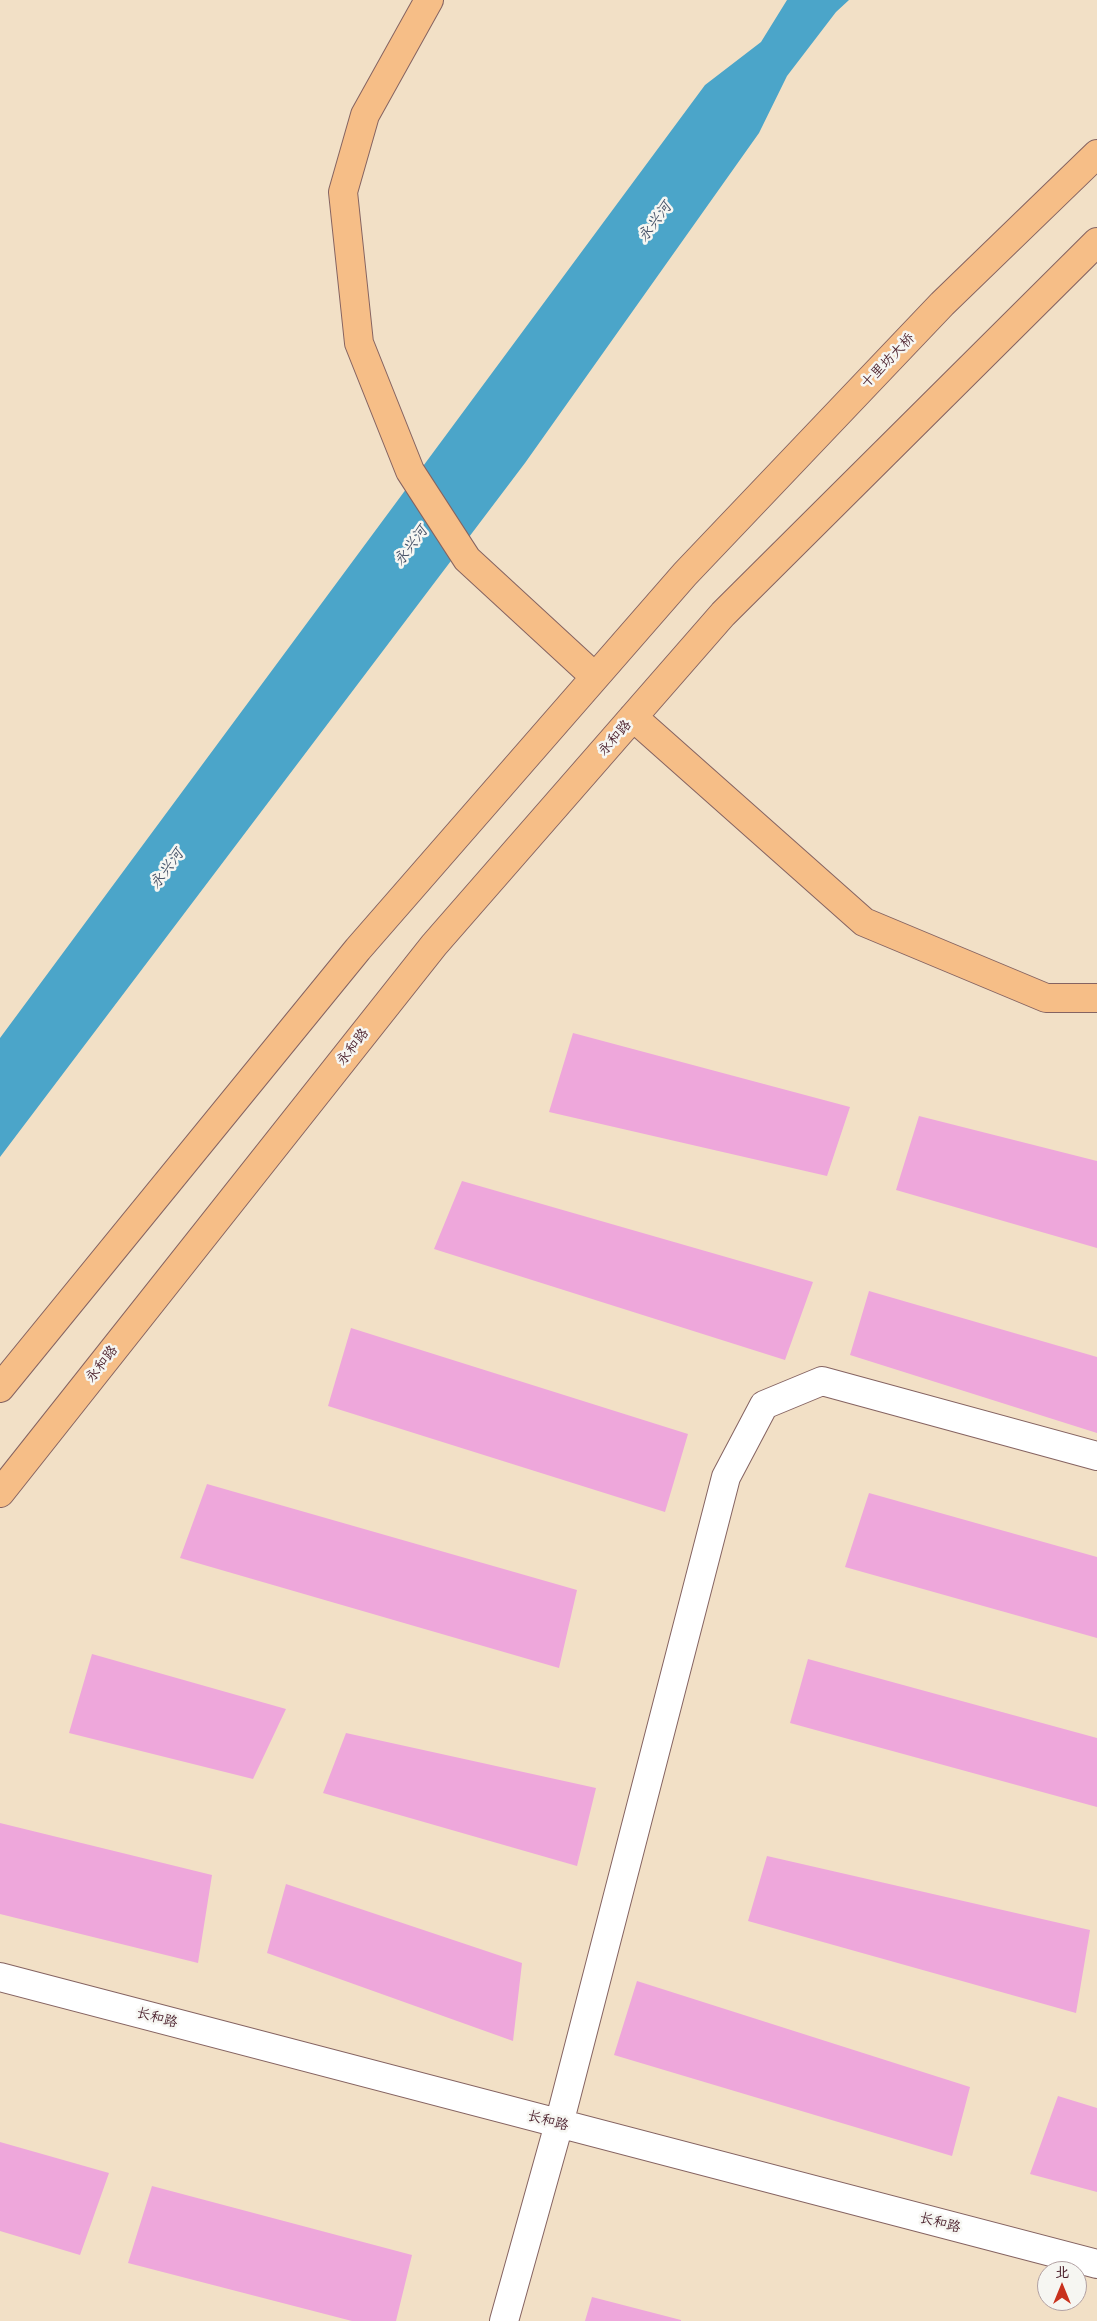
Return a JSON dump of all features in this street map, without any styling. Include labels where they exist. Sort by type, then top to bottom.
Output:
[{"type":"main road","points":[[0,1388],[358,949],[595,677],[467,559],[410,471],[359,343],[343,192],[365,115],[430,0]]},
{"type":"main road","name":"十里坊大桥","points":[[595,677],[685,574],[942,304],[1097,154]]},
{"type":"main road","name":"永和路","points":[[0,1493],[434,945],[723,614],[1097,242]]},
{"type":"main road","points":[[634,717],[864,922],[1046,998],[1097,998]]},
{"type":"street","points":[[504,2321],[559,2124],[726,1476],[764,1405],[822,1381],[1097,1456]]},
{"type":"street","name":"长和路","points":[[0,1977],[1097,2264]]},
{"type":"water","name":"永兴河","points":[[787,0],[849,0],[836,12],[787,76],[759,133],[525,463],[0,1157],[0,1038],[705,85],[761,42]]},
{"type":"building","points":[[573,1033],[850,1107],[827,1176],[549,1112]]},
{"type":"building","points":[[919,1116],[1097,1161],[1097,1248],[896,1190]]},
{"type":"building","points":[[462,1181],[813,1282],[785,1360],[434,1249]]},
{"type":"building","points":[[869,1291],[1097,1357],[1097,1433],[850,1355]]},
{"type":"building","points":[[351,1328],[688,1434],[665,1512],[328,1406]]},
{"type":"building","points":[[207,1484],[577,1590],[559,1668],[180,1558]]},
{"type":"building","points":[[869,1493],[1097,1557],[1097,1638],[845,1567]]},
{"type":"building","points":[[92,1654],[286,1709],[253,1779],[69,1733]]},
{"type":"building","points":[[808,1659],[1097,1738],[1097,1807],[790,1723]]},
{"type":"building","points":[[346,1733],[596,1788],[577,1866],[323,1793]]},
{"type":"building","points":[[0,1823],[212,1875],[198,1963],[0,1914]]},
{"type":"building","points":[[767,1856],[1090,1930],[1076,2013],[748,1921]]},
{"type":"building","points":[[286,1884],[522,1963],[513,2041],[267,1953]]},
{"type":"building","points":[[637,1981],[970,2087],[952,2156],[614,2055]]},
{"type":"building","points":[[1058,2096],[1097,2108],[1097,2192],[1030,2174]]},
{"type":"building","points":[[0,2142],[109,2173],[80,2255],[0,2231]]},
{"type":"building","points":[[152,2186],[412,2255],[396,2321],[352,2321],[128,2263]]},
{"type":"building","points":[[592,2297],[681,2320],[681,2321],[585,2321]]}]
